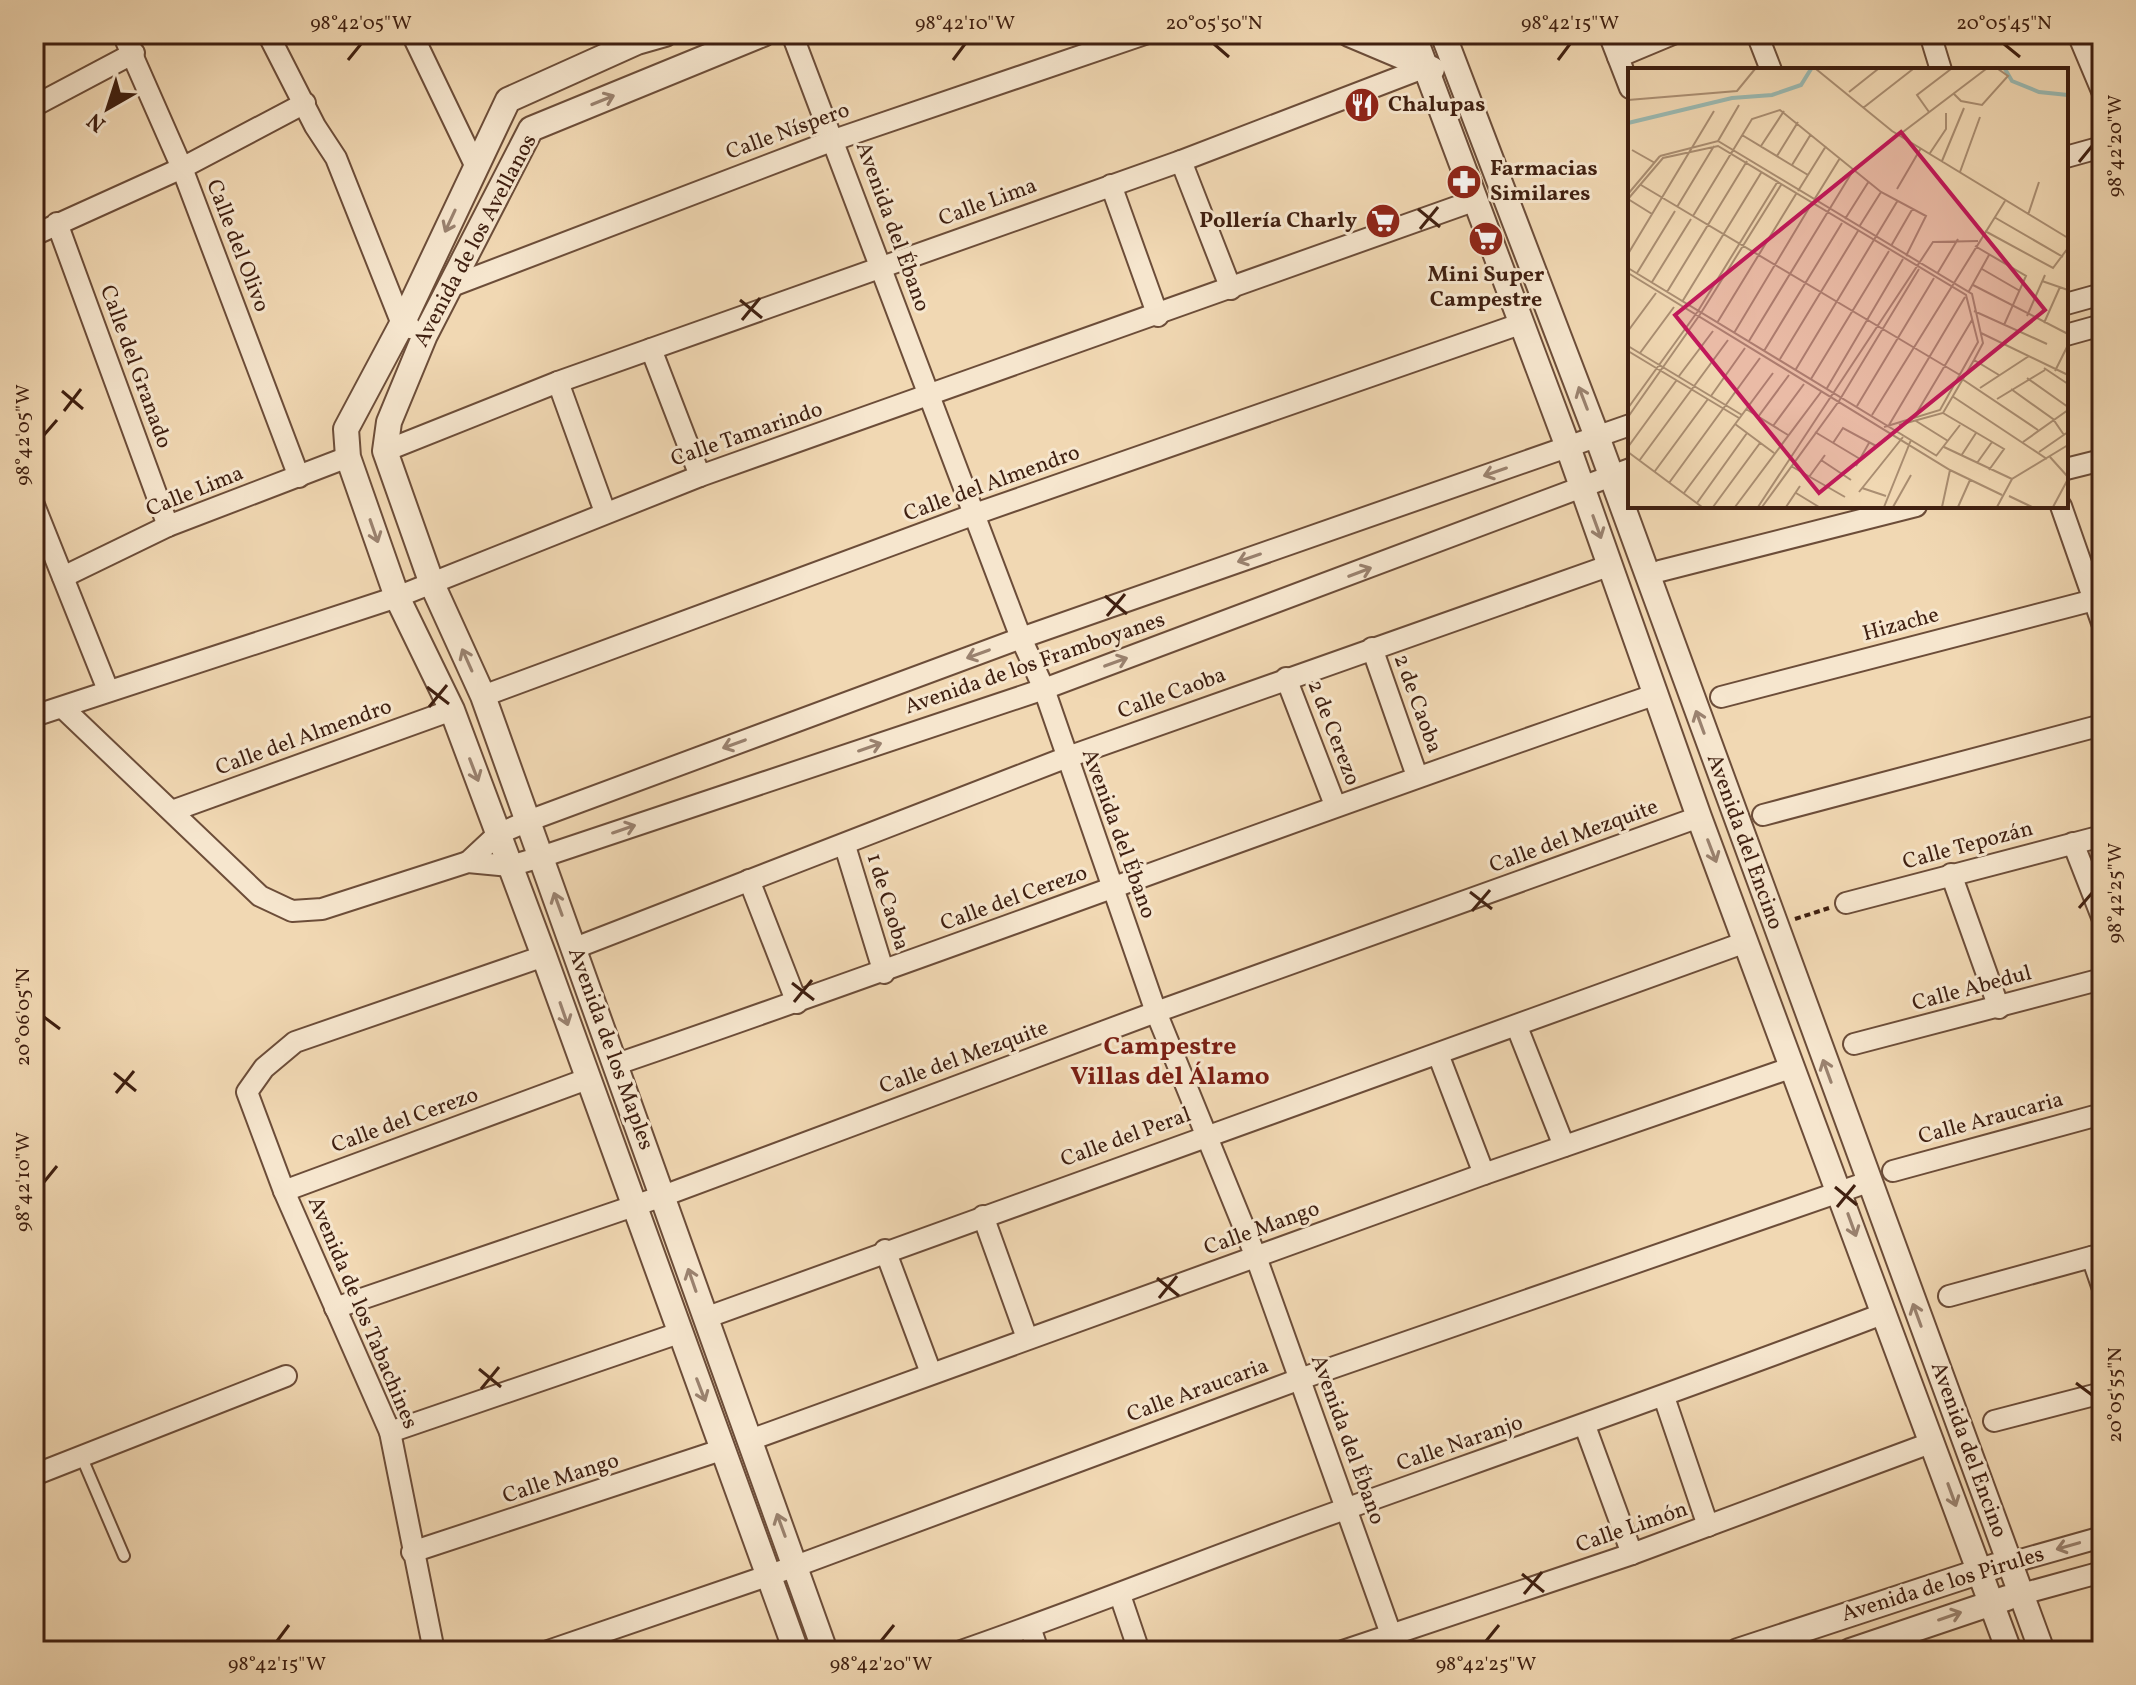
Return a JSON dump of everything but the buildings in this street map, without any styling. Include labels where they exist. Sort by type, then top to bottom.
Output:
[{"type":"street","name":"Calle del Olivo","points":[[123,34],[134,53],[182,168],[299,477]]},
{"type":"street","points":[[268,34],[336,158],[402,324],[425,335]]},
{"type":"street","points":[[412,34],[476,167]]},
{"type":"street","name":"Avenida de los Avellanos","points":[[348,457],[346,429],[402,324],[508,100],[636,38],[665,34]]},
{"type":"street","name":"Avenida de los Avellanos","points":[[385,451],[389,422],[425,335],[531,129],[763,34]]},
{"type":"street","name":"Avenida del Ébano","points":[[792,34],[1021,638],[1044,689],[1065,758],[1156,1012],[1256,1257],[1394,1642]]},
{"type":"street","name":"Calle Níspero","points":[[452,286],[834,140],[1145,34]]},
{"type":"street","points":[[1349,34],[1419,49]]},
{"type":"street","points":[[1393,34],[1457,70]]},
{"type":"street","name":"Avenida del Encino","points":[[1443,34],[1596,434],[1620,472],[1628,496]]},
{"type":"street","points":[[1609,34],[1628,83]]},
{"type":"street","points":[[1618,57],[1673,34]]},
{"type":"street","points":[[1757,34],[1770,68]]},
{"type":"street","points":[[1930,34],[1940,68]]},
{"type":"street","points":[[2078,34],[2102,91]]},
{"type":"street","name":"Calle Lima","points":[[385,451],[558,382],[1181,161],[1419,49]]},
{"type":"street","name":"Avenida del Encino","points":[[1419,49],[1583,488],[1699,817],[2009,1651]]},
{"type":"street","points":[[34,106],[134,53]]},
{"type":"street","points":[[34,235],[182,168],[305,103]]},
{"type":"street","points":[[2068,156],[2102,147]]},
{"type":"street","points":[[1181,161],[1231,289]]},
{"type":"street","points":[[1111,185],[1158,316]]},
{"type":"street","name":"Calle Tamarindo","points":[[34,716],[397,597],[700,476],[1158,316],[1476,200]]},
{"type":"street","name":"Calle del Granado","points":[[57,223],[168,526]]},
{"type":"street","points":[[2068,303],[2102,294]]},
{"type":"street","name":"Calle del Almendro","points":[[483,696],[975,514],[1520,324]]},
{"type":"street","points":[[2068,334],[2102,325]]},
{"type":"street","points":[[651,349],[700,476]]},
{"type":"street","points":[[558,382],[605,512]]},
{"type":"street","name":"Avenida de los Framboyanes","points":[[468,862],[498,834],[528,821],[1021,638],[1568,447],[1596,434],[1628,426]]},
{"type":"street","name":"Avenida de los Maples","points":[[385,451],[432,584],[483,696],[825,1651]]},
{"type":"street","name":"Calle Lima","points":[[63,577],[168,526],[348,457]]},
{"type":"street","name":"Avenida de los Maples","points":[[348,457],[397,597],[452,710],[796,1651]]},
{"type":"street","points":[[2068,468],[2102,460]]},
{"type":"street","name":"Avenida de los Framboyanes","points":[[63,708],[260,896],[292,911],[322,909],[468,862],[510,866],[541,857],[1044,689],[1620,472]]},
{"type":"street","points":[[34,505],[108,690]]},
{"type":"street","name":"Avenida del Encino","points":[[1632,508],[1774,925],[2042,1651]]},
{"type":"street","points":[[1660,571],[1908,508]]},
{"type":"street","points":[[2062,508],[2102,623]]},
{"type":"street","name":"Calle Caoba","points":[[575,948],[845,846],[1065,758],[1611,565]]},
{"type":"street","name":"Hizache","points":[[1721,697],[2094,600]]},
{"type":"street","name":"2 de Caoba","points":[[1372,648],[1417,776]]},
{"type":"street","name":"2 de Cerezo","points":[[1286,678],[1335,805]]},
{"type":"street","name":"Calle del Cerezo","points":[[614,1065],[884,973],[1335,805],[1657,694]]},
{"type":"street","name":"Calle del Almendro","points":[[172,811],[452,710]]},
{"type":"street","points":[[1763,815],[2102,725]]},
{"type":"street","name":"Calle del Mezquite","points":[[335,1308],[663,1196],[1156,1012],[1699,817]]},
{"type":"street","name":"Calle Tepozán","points":[[1846,903],[2102,836]]},
{"type":"street","points":[[2073,843],[2102,917]]},
{"type":"street","name":"1 de Caoba","points":[[845,846],[884,973]]},
{"type":"street","points":[[1951,874],[1999,1008]]},
{"type":"street","points":[[749,880],[797,1003]]},
{"type":"street","name":"Calle del Peral","points":[[705,1318],[885,1250],[1517,1027],[1746,942]]},
{"type":"street","name":"Avenida de los Tabachines","points":[[434,1651],[390,1432],[284,1191],[247,1092],[264,1068],[295,1042],[544,956]]},
{"type":"street","name":"Calle Abedul","points":[[1854,1044],[2102,979]]},
{"type":"street","points":[[1517,1027],[1564,1146]]},
{"type":"street","points":[[1438,1054],[1484,1174]]},
{"type":"street","name":"Calle Mango","points":[[750,1440],[1484,1174],[1793,1067]]},
{"type":"street","name":"Calle del Cerezo","points":[[284,1191],[587,1079]]},
{"type":"street","name":"Calle Araucaria","points":[[1893,1171],[2102,1114]]},
{"type":"street","name":"Calle Araucaria","points":[[548,1651],[796,1566],[1300,1379],[1868,1182]]},
{"type":"street","points":[[983,1216],[1027,1338]]},
{"type":"street","points":[[885,1250],[931,1373]]},
{"type":"street","points":[[1949,1296],[2097,1256],[2102,1286]]},
{"type":"street","name":"Calle Naranjo","points":[[961,1651],[1120,1595],[1346,1509],[1585,1426],[1885,1313]]},
{"type":"street","points":[[390,1432],[679,1333]]},
{"type":"street","points":[[34,1475],[286,1376]]},
{"type":"street","points":[[1994,1421],[2102,1393]]},
{"type":"street","points":[[1664,1397],[1708,1526]]},
{"type":"street","points":[[1585,1426],[1632,1554]]},
{"type":"street","name":"Calle Limón","points":[[1343,1651],[1394,1642],[1933,1442]]},
{"type":"street","name":"Calle Mango","points":[[412,1552],[724,1449]]},
{"type":"street","name":"Avenida de los Pirules","points":[[1738,1651],[1980,1571],[2102,1537]]},
{"type":"street","name":"Avenida de los Pirules","points":[[1850,1651],[1991,1602],[2102,1572]]},
{"type":"street","points":[[1120,1595],[1139,1651]]},
{"type":"street","points":[[1030,1627],[1038,1651]]},
{"type":"lane","points":[[82,1458],[124,1556]]},
{"type":"path","points":[[1774,925],[1846,903]]},
{"type":"place","name":"Chalupas","points":[[1362,105]]},
{"type":"place","name":"Farmacias Similares","points":[[1464,182]]},
{"type":"place","name":"Pollería Charly","points":[[1383,221]]},
{"type":"place","name":"Mini Super Campestre","points":[[1486,239]]},
{"type":"district","name":"Campestre Villas del Álamo","points":[[1170,1062]]}]
